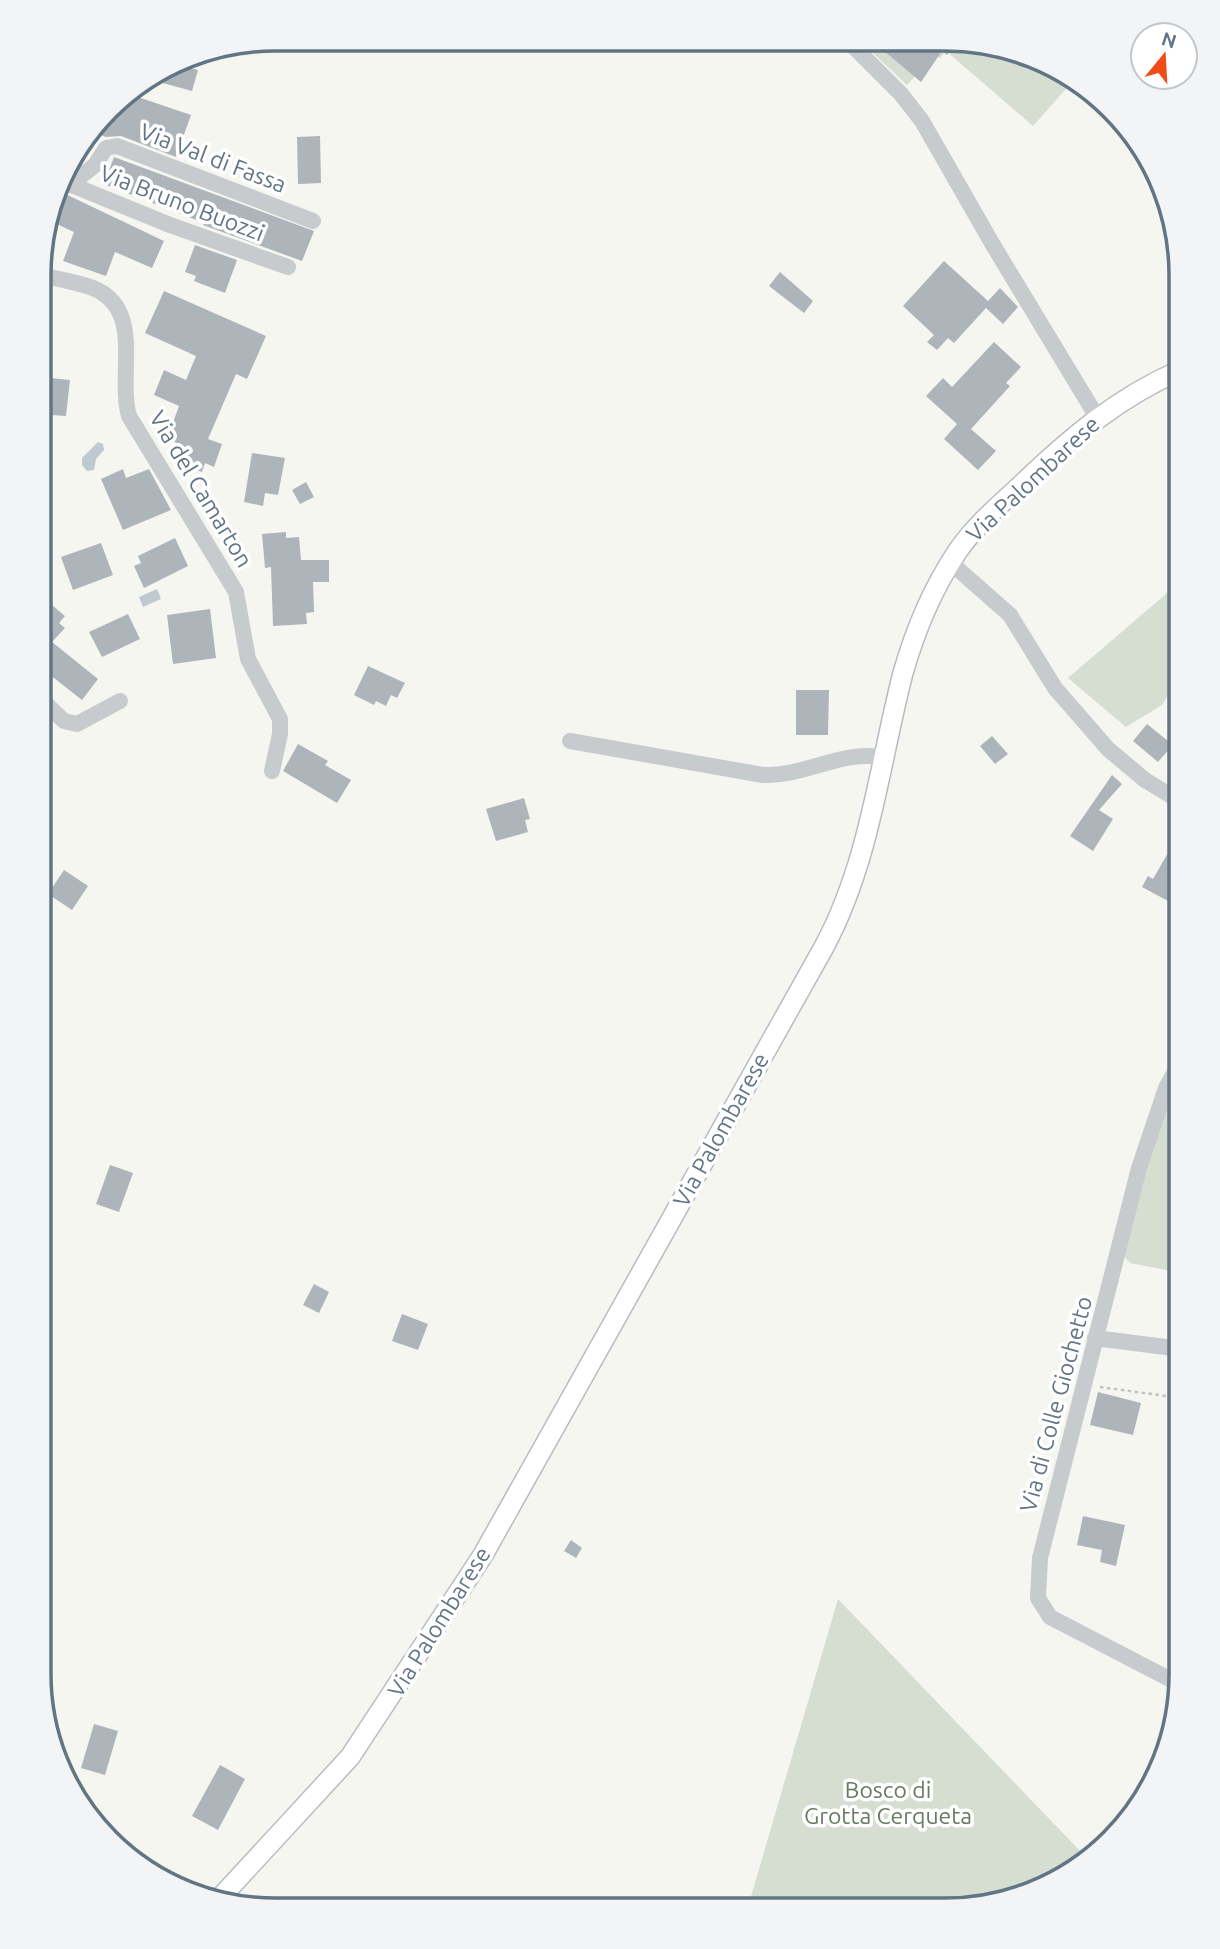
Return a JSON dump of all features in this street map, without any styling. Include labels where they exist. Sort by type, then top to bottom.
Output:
[{"type":"main road","name":"Via Palombarese","points":[[225,1892],[350,1757],[483,1555],[840,915],[861,857],[886,758],[901,682],[915,637],[951,563],[983,521],[1097,417],[1132,394],[1169,376]]},
{"type":"street","points":[[858,51],[901,94],[922,121],[977,219],[1097,417]]},
{"type":"street","name":"Via Val di Fassa","points":[[73,179],[91,169],[104,150],[113,145],[313,220]]},
{"type":"street","name":"Via Bruno Buozzi","points":[[70,185],[288,267]]},
{"type":"street","name":"Via del Camarton","points":[[51,278],[100,292],[111,299],[121,314],[126,337],[125,387],[129,416],[236,592],[248,659],[280,719],[280,734],[272,771]]},
{"type":"street","points":[[951,563],[1010,615],[1055,688],[1108,749],[1145,780],[1169,795]]},
{"type":"street","points":[[51,709],[64,721],[77,724],[87,722],[120,701]]},
{"type":"street","points":[[570,741],[769,775],[864,756],[886,758]]},
{"type":"street","name":"Via di Colle Giochetto","points":[[1169,1083],[1141,1161],[1038,1566],[1040,1604],[1046,1613],[1059,1623],[1169,1679]]},
{"type":"street","points":[[1095,1338],[1169,1347]]},
{"type":"path","points":[[1083,1383],[1169,1396]]},
{"type":"green space","points":[[871,51],[946,51],[940,58],[935,55],[907,85]]},
{"type":"green space","points":[[946,51],[1003,58],[1031,68],[1067,88],[1033,126]]},
{"type":"green space","points":[[1169,591],[1169,694],[1162,705],[1126,727],[1068,678]]},
{"type":"green space","points":[[1169,1095],[1169,1271],[1130,1263],[1118,1249]]},
{"type":"green space","name":"Bosco di Grotta Cerqueta","points":[[838,1599],[1081,1852],[1031,1881],[975,1896],[751,1898]]},
{"type":"shaded area","points":[[98,442],[103,444],[104,450],[96,459],[94,470],[87,471],[82,465],[82,458]]},
{"type":"shaded area","points":[[157,589],[161,599],[143,607],[139,597]]},
{"type":"building","points":[[884,51],[942,51],[921,82]]},
{"type":"building","points":[[191,68],[198,70],[192,91],[161,82]]},
{"type":"building","points":[[138,97],[191,115],[176,157],[121,136],[100,135]]},
{"type":"building","points":[[320,136],[321,183],[298,184],[297,137]]},
{"type":"building","points":[[114,157],[314,231],[302,261],[203,225],[204,223],[104,184]]},
{"type":"building","points":[[66,194],[164,241],[152,268],[115,252],[106,276],[63,261],[74,232],[57,224]]},
{"type":"building","points":[[195,245],[237,260],[225,293],[194,281],[196,276],[185,272]]},
{"type":"building","points":[[944,261],[988,301],[1000,288],[1018,307],[1003,324],[986,308],[954,343],[948,338],[937,350],[927,342],[934,335],[903,306]]},
{"type":"building","points":[[780,272],[813,301],[804,313],[769,286]]},
{"type":"building","points":[[164,291],[266,336],[247,379],[236,374],[208,439],[222,444],[214,467],[205,463],[202,472],[185,466],[188,457],[179,453],[182,445],[167,439],[179,406],[154,395],[164,370],[186,380],[196,356],[145,333]]},
{"type":"building","points":[[994,342],[1021,367],[1006,383],[1010,386],[971,429],[996,451],[978,470],[944,439],[957,424],[926,396],[943,378],[952,387]]},
{"type":"building","points":[[51,378],[70,380],[66,416],[52,415],[51,447]]},
{"type":"building","points":[[252,453],[285,458],[278,495],[265,493],[263,506],[244,502]]},
{"type":"building","points":[[123,469],[126,478],[149,469],[171,510],[123,530],[101,479]]},
{"type":"building","points":[[306,482],[314,497],[300,504],[292,490]]},
{"type":"building","points":[[286,532],[286,538],[299,537],[301,560],[329,560],[329,582],[313,582],[314,612],[306,613],[307,624],[273,626],[271,567],[265,568],[262,534]]},
{"type":"building","points":[[175,538],[188,566],[144,588],[134,566],[141,563],[138,556]]},
{"type":"building","points":[[101,543],[113,575],[73,590],[61,557]]},
{"type":"building","points":[[51,604],[65,616],[59,623],[65,628],[52,642],[98,679],[82,700],[51,676]]},
{"type":"building","points":[[210,609],[216,658],[173,664],[167,615]]},
{"type":"building","points":[[128,614],[140,639],[102,657],[89,632]]},
{"type":"building","points":[[368,666],[405,683],[397,698],[391,695],[386,706],[376,701],[374,705],[354,695]]},
{"type":"building","points":[[796,690],[829,690],[828,735],[796,735]]},
{"type":"building","points":[[1147,724],[1169,742],[1169,750],[1158,762],[1133,741]]},
{"type":"building","points":[[992,736],[1008,754],[995,764],[980,746]]},
{"type":"building","points":[[298,744],[328,761],[325,765],[351,780],[337,803],[283,771]]},
{"type":"building","points":[[1112,775],[1122,784],[1099,810],[1113,819],[1093,851],[1070,836]]},
{"type":"building","points":[[524,798],[530,819],[525,820],[528,832],[496,841],[486,809]]},
{"type":"building","points":[[1169,851],[1168,901],[1142,887],[1148,876],[1153,879]]},
{"type":"building","points":[[64,870],[88,886],[72,910],[51,896],[51,890]]},
{"type":"building","points":[[110,1165],[133,1173],[119,1212],[96,1204]]},
{"type":"building","points":[[314,1284],[329,1292],[319,1313],[303,1305]]},
{"type":"building","points":[[402,1314],[428,1324],[418,1350],[392,1341]]},
{"type":"building","points":[[1098,1392],[1141,1403],[1133,1435],[1090,1425]]},
{"type":"building","points":[[1083,1516],[1125,1525],[1116,1566],[1100,1562],[1102,1550],[1077,1545]]},
{"type":"building","points":[[571,1540],[582,1548],[576,1558],[564,1551]]},
{"type":"building","points":[[94,1724],[118,1731],[105,1775],[81,1768]]},
{"type":"building","points":[[220,1765],[245,1779],[218,1830],[192,1816]]}]
